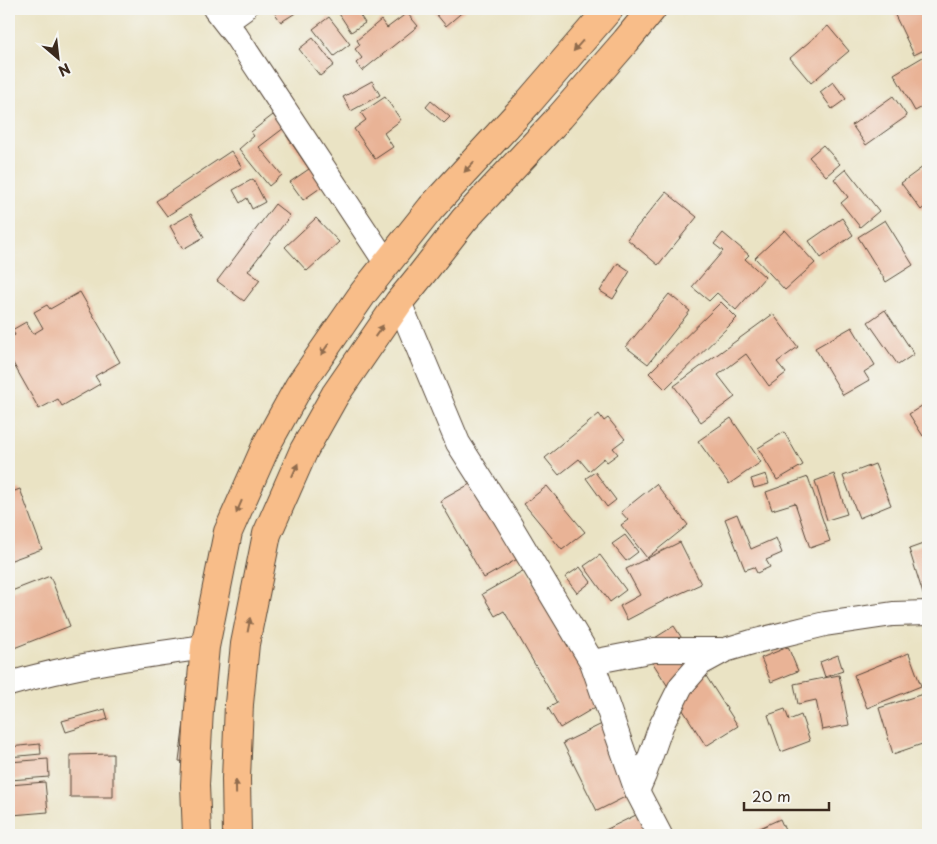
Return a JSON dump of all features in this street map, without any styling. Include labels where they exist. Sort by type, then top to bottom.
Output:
[{"type":"highway","points":[[197,835],[195,785],[199,709],[206,647],[228,532],[267,444],[299,386],[364,292],[431,208],[527,104],[609,9]]},
{"type":"highway","points":[[237,835],[236,779],[239,704],[246,644],[268,534],[304,450],[335,394],[399,302],[464,220],[560,117],[652,9]]},
{"type":"street","points":[[228,13],[236,36],[387,264]]},
{"type":"street","points":[[399,302],[458,443],[509,523],[592,662],[638,791],[660,835]]},
{"type":"street","points":[[638,791],[661,726],[681,686],[700,663],[725,650],[825,624],[894,614],[928,613]]},
{"type":"street","points":[[9,684],[36,676],[113,660],[206,647]]},
{"type":"street","points":[[592,662],[654,650],[725,650]]},
{"type":"building","points":[[272,9],[302,9],[281,22]]},
{"type":"building","points":[[336,9],[356,9],[365,23],[351,32]]},
{"type":"building","points":[[432,9],[466,9],[446,26]]},
{"type":"building","points":[[892,9],[918,9],[928,31],[928,48],[914,55]]},
{"type":"building","points":[[407,13],[418,26],[362,71],[356,63],[362,58],[355,49],[360,45],[357,40],[381,20],[387,28]]},
{"type":"building","points":[[329,17],[350,44],[334,56],[313,29]]},
{"type":"building","points":[[828,26],[849,51],[811,83],[790,58]]},
{"type":"building","points":[[313,38],[334,65],[320,76],[299,49]]},
{"type":"building","points":[[928,54],[928,104],[915,111],[894,74]]},
{"type":"building","points":[[372,81],[380,95],[351,111],[343,97]]},
{"type":"building","points":[[833,82],[846,99],[832,109],[820,92]]},
{"type":"building","points":[[893,96],[907,116],[866,145],[852,125]]},
{"type":"building","points":[[385,97],[401,120],[384,133],[393,147],[375,159],[354,129],[366,120],[361,113]]},
{"type":"building","points":[[431,101],[450,117],[444,123],[426,107]]},
{"type":"building","points":[[273,115],[284,128],[259,147],[282,175],[269,186],[239,149],[254,136],[251,132]]},
{"type":"building","points":[[299,125],[336,177],[303,200],[290,182],[309,169],[286,135]]},
{"type":"building","points":[[823,145],[840,164],[826,176],[809,157]]},
{"type":"building","points":[[231,151],[242,167],[167,216],[156,201]]},
{"type":"building","points":[[927,164],[928,204],[921,210],[901,183]]},
{"type":"building","points":[[846,169],[879,211],[860,227],[841,203],[848,197],[834,179]]},
{"type":"building","points":[[253,179],[265,202],[252,209],[247,198],[240,203],[233,190]]},
{"type":"building","points":[[666,192],[697,217],[658,265],[627,239]]},
{"type":"building","points":[[275,204],[290,216],[248,271],[260,280],[244,301],[217,281]]},
{"type":"building","points":[[191,214],[204,237],[183,249],[170,226]]},
{"type":"building","points":[[316,218],[339,242],[307,271],[285,247]]},
{"type":"building","points":[[842,218],[853,235],[821,258],[809,241]]},
{"type":"building","points":[[885,220],[913,265],[886,282],[858,237]]},
{"type":"building","points":[[785,230],[815,263],[785,290],[755,258]]},
{"type":"building","points":[[723,233],[749,255],[745,259],[765,277],[736,310],[717,293],[709,301],[692,287],[723,251],[714,244]]},
{"type":"building","points":[[618,263],[630,271],[613,299],[600,291]]},
{"type":"building","points":[[80,292],[120,362],[95,376],[100,384],[62,406],[58,399],[39,409],[9,356],[9,338],[15,335],[12,330],[26,322],[33,334],[43,328],[34,312],[47,305],[50,309]]},
{"type":"building","points":[[669,294],[690,311],[648,364],[626,347]]},
{"type":"building","points":[[721,302],[737,318],[665,389],[649,373]]},
{"type":"building","points":[[885,310],[914,354],[898,365],[868,322]]},
{"type":"building","points":[[773,314],[798,347],[777,362],[786,373],[769,386],[746,354],[718,375],[735,397],[701,422],[674,386]]},
{"type":"building","points":[[852,327],[875,365],[864,372],[869,380],[843,395],[815,348]]},
{"type":"building","points":[[928,402],[928,433],[923,436],[909,414]]},
{"type":"building","points":[[599,414],[604,421],[608,418],[625,439],[613,448],[618,454],[607,462],[604,458],[589,471],[579,459],[559,475],[545,458]]},
{"type":"building","points":[[731,418],[761,462],[729,484],[698,441]]},
{"type":"building","points":[[784,432],[803,465],[777,480],[758,448]]},
{"type":"building","points":[[875,464],[891,505],[859,518],[843,476]]},
{"type":"building","points":[[595,472],[616,500],[607,507],[586,478]]},
{"type":"building","points":[[766,474],[769,484],[754,488],[751,479]]},
{"type":"building","points":[[834,474],[847,514],[827,520],[815,481]]},
{"type":"building","points":[[808,477],[830,541],[810,548],[795,503],[772,510],[766,492]]},
{"type":"building","points":[[477,480],[521,557],[484,578],[440,501]]},
{"type":"building","points":[[656,484],[688,525],[647,558],[621,525],[628,520],[621,512]]},
{"type":"building","points":[[547,486],[585,532],[562,550],[524,504]]},
{"type":"building","points":[[20,489],[42,549],[9,561],[9,493]]},
{"type":"building","points":[[737,514],[751,549],[776,538],[782,553],[766,560],[770,567],[757,573],[754,567],[745,570],[725,519]]},
{"type":"building","points":[[625,535],[638,552],[626,561],[612,544]]},
{"type":"building","points":[[680,542],[701,584],[627,620],[620,606],[640,595],[626,569]]},
{"type":"building","points":[[923,544],[928,559],[928,596],[924,597],[909,549]]},
{"type":"building","points":[[600,555],[626,590],[610,602],[584,566]]},
{"type":"building","points":[[580,567],[591,582],[577,593],[565,577]]},
{"type":"building","points":[[526,569],[604,702],[560,728],[548,708],[557,703],[504,611],[495,616],[482,594]]},
{"type":"building","points":[[50,576],[70,626],[9,650],[9,592]]},
{"type":"building","points":[[674,626],[738,726],[706,746],[642,646]]},
{"type":"building","points":[[788,647],[798,671],[771,682],[761,658]]},
{"type":"building","points":[[909,653],[921,686],[867,708],[854,675]]},
{"type":"building","points":[[838,655],[843,671],[825,677],[820,662]]},
{"type":"building","points":[[839,675],[849,725],[822,730],[816,700],[798,704],[794,684]]},
{"type":"building","points":[[926,693],[928,700],[928,742],[893,754],[879,708]]},
{"type":"building","points":[[105,709],[108,719],[66,732],[62,721]]},
{"type":"building","points":[[785,709],[789,720],[801,715],[810,741],[781,752],[768,715]]},
{"type":"building","points":[[184,722],[194,723],[189,762],[179,761]]},
{"type":"building","points":[[604,723],[637,791],[597,811],[563,743]]},
{"type":"building","points":[[40,744],[41,754],[9,757],[9,747]]},
{"type":"building","points":[[113,754],[113,797],[70,797],[70,755]]},
{"type":"building","points":[[48,759],[49,777],[10,780],[9,762]]},
{"type":"building","points":[[45,782],[48,812],[12,815],[10,785]]},
{"type":"building","points":[[638,814],[648,835],[595,835]]},
{"type":"building","points":[[780,819],[787,835],[750,835],[749,833]]}]
